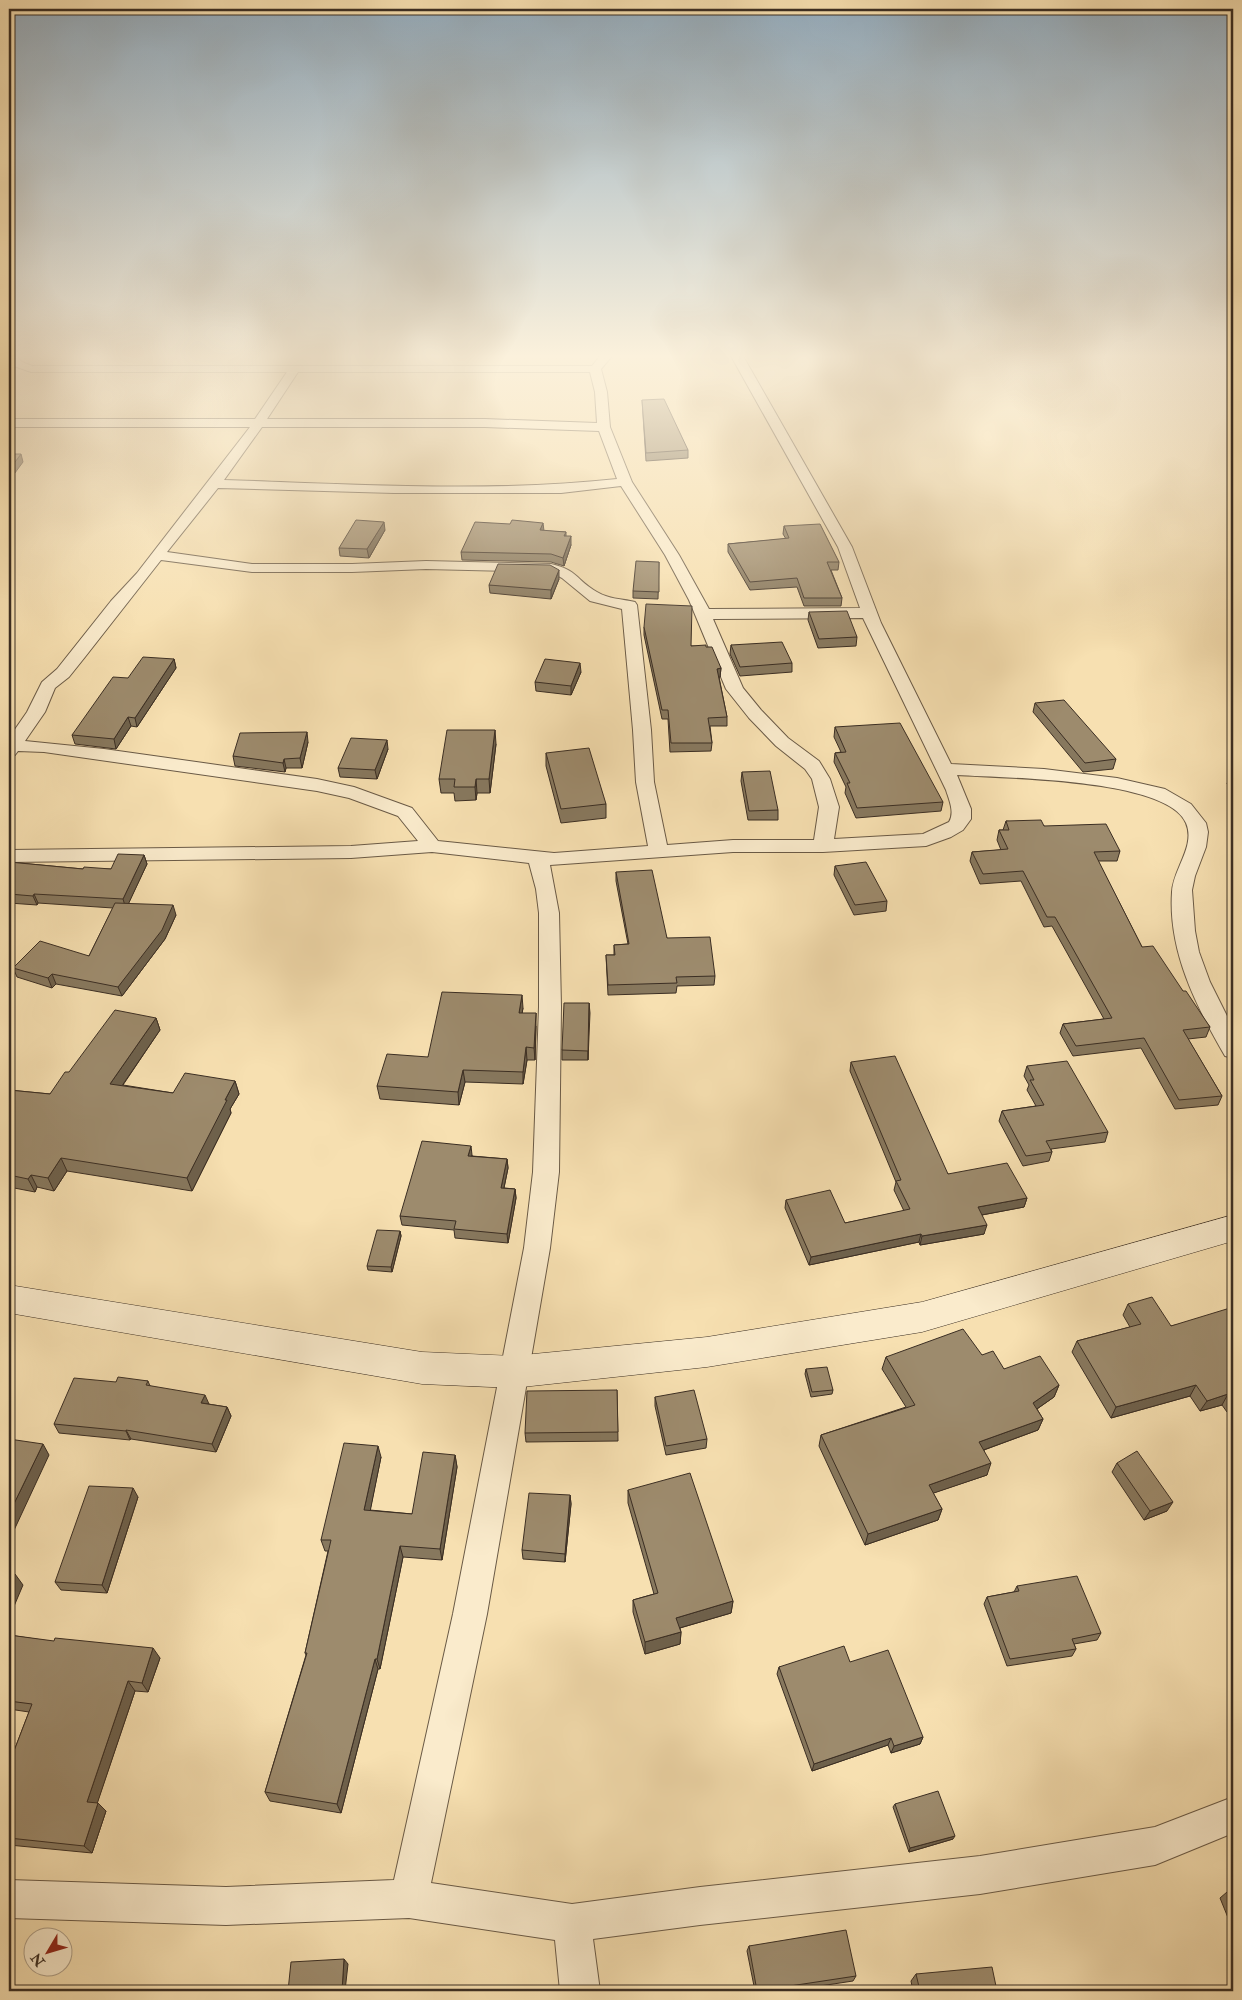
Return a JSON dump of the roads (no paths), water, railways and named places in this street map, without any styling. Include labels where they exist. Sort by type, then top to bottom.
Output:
[{"type":"main road","points":[[9,1299],[422,1368],[513,1372],[707,1352],[922,1317],[1233,1228]]},
{"type":"street","points":[[10,747],[36,712],[48,686],[63,673],[79,654],[239,449]]},
{"type":"street","points":[[613,449],[625,482],[672,555],[702,611],[735,689],[755,714],[782,742],[812,765],[821,779],[828,795],[829,807],[823,846]]},
{"type":"street","points":[[9,856],[351,852],[432,846],[554,859],[733,846],[823,846],[926,840],[951,829],[961,819],[962,809],[946,769],[869,612],[845,546],[790,449]]},
{"type":"street","points":[[214,484],[394,489],[561,489],[625,482]]},
{"type":"street","points":[[157,556],[252,568],[352,568],[426,565],[551,568],[562,570],[576,580],[585,592],[592,596],[605,601],[647,606]]},
{"type":"street","points":[[629,605],[642,730],[645,782],[659,852]]},
{"type":"street","points":[[683,608],[702,611],[869,612]]},
{"type":"street","points":[[10,747],[147,760],[354,793],[405,812],[432,846]]},
{"type":"street","points":[[946,769],[1066,776],[1142,788],[1172,799],[1184,809],[1194,820],[1198,832],[1182,887],[1182,918],[1195,972],[1233,1050]]},
{"type":"street","points":[[409,1899],[470,1614],[537,1248],[546,1172],[550,1007],[549,912],[546,889],[538,857]]},
{"type":"street","points":[[9,1898],[226,1906],[409,1899],[572,1923],[700,1906],[980,1875],[1155,1846],[1233,1815]]},
{"type":"street","points":[[572,1923],[580,1991]]}]
